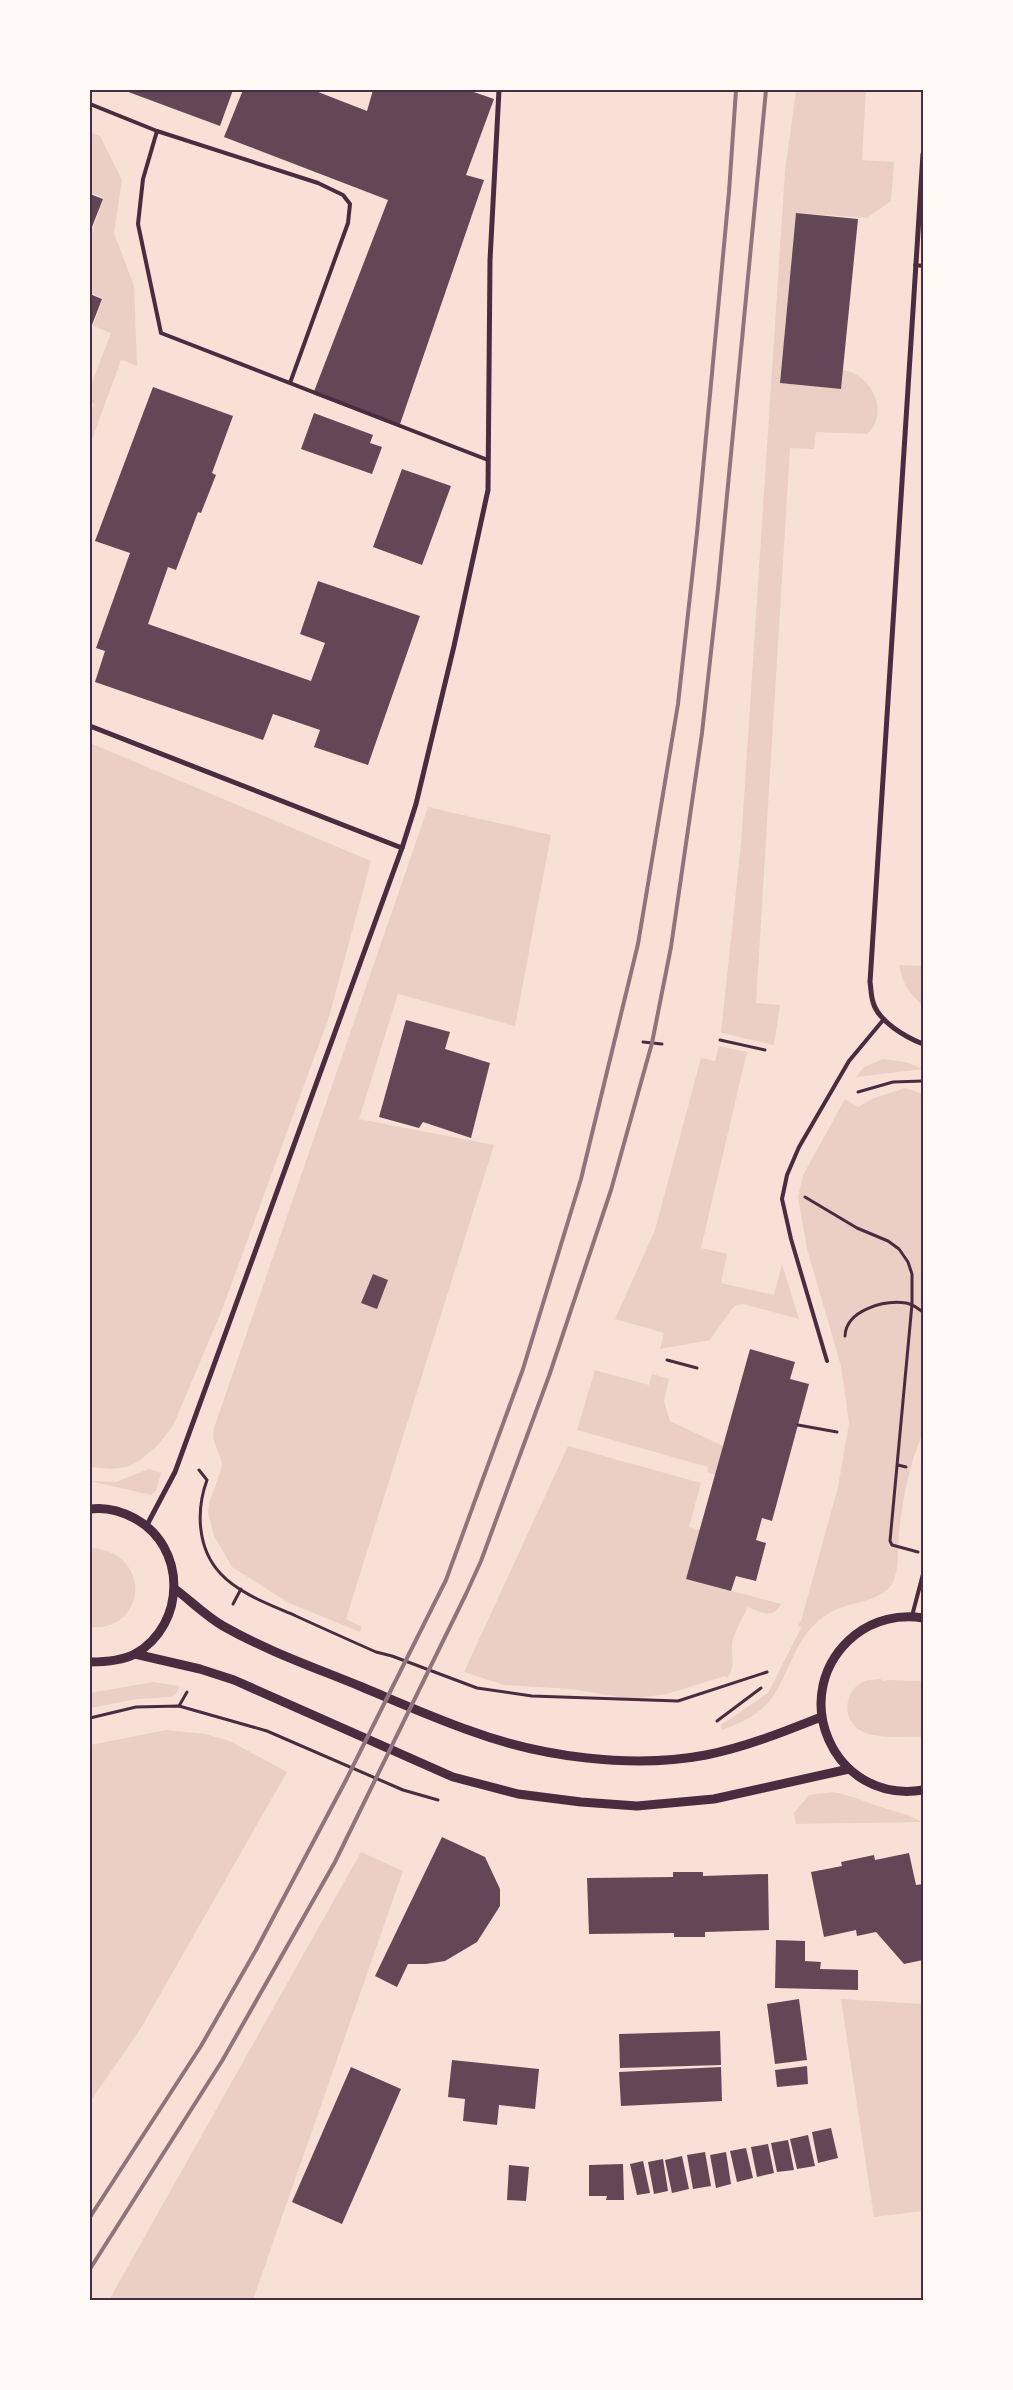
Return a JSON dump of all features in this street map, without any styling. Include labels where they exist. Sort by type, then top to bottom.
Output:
[{"type":"street","points":[[146,1525],[175,1472],[402,848],[416,804],[454,646],[488,490],[490,260],[499,90]]},
{"type":"street","points":[[923,154],[898,559],[871,941],[870,982],[873,1003],[884,1019],[911,1039],[923,1044]]},
{"type":"street","points":[[90,726],[402,848]]},
{"type":"street","points":[[90,1509],[99,1508],[124,1512],[146,1525],[163,1543],[173,1565],[175,1589],[169,1615],[155,1638],[135,1654],[112,1662],[90,1662]]},
{"type":"street","points":[[175,1589],[222,1626],[261,1645],[450,1723],[518,1745],[583,1758],[636,1761],[696,1756],[754,1744],[821,1716]]},
{"type":"street","points":[[923,1618],[912,1616],[886,1618],[863,1629],[843,1645],[828,1666],[821,1690],[821,1716],[826,1736],[832,1748],[849,1769],[868,1782],[890,1790],[923,1790]]},
{"type":"street","points":[[135,1654],[200,1669],[234,1680],[453,1777],[518,1794],[581,1802],[637,1806],[714,1799],[849,1769]]},
{"type":"street","points":[[913,1791],[923,1798]]},
{"type":"lane","points":[[90,104],[157,131],[318,183],[343,195],[350,204],[348,224],[290,383]]},
{"type":"lane","points":[[157,131],[143,179],[138,224],[161,333],[488,460]]},
{"type":"lane","points":[[915,265],[923,266]]},
{"type":"lane","points":[[827,1360],[791,1239],[782,1199],[799,1147],[849,1061],[884,1019]]},
{"type":"lane","points":[[912,1616],[923,1574]]},
{"type":"path","points":[[720,1040],[765,1050]]},
{"type":"path","points":[[643,1042],[662,1044]]},
{"type":"path","points":[[855,1092],[893,1082],[923,1080]]},
{"type":"path","points":[[785,1185],[850,1224],[888,1241],[899,1249],[908,1262],[912,1274],[912,1304],[890,1541],[892,1545],[923,1554]]},
{"type":"path","points":[[827,1360],[846,1358],[845,1330],[856,1315],[884,1304],[905,1302],[912,1304],[923,1312]]},
{"type":"path","points":[[667,1360],[697,1368]]},
{"type":"path","points":[[798,1425],[836,1432]]},
{"type":"path","points":[[182,1451],[207,1480],[200,1497],[200,1522],[207,1554],[220,1573],[241,1589],[265,1602],[376,1652],[392,1656],[476,1688],[532,1696],[678,1701],[767,1672]]},
{"type":"path","points":[[898,1465],[906,1467]]},
{"type":"path","points":[[718,1721],[761,1688]]},
{"type":"path","points":[[90,1718],[136,1708],[179,1706],[267,1731],[403,1790],[445,1802]]},
{"type":"shaded area","points":[[796,90],[866,90],[862,160],[894,162],[891,201],[867,218],[796,213],[780,383],[841,389],[843,370],[853,373],[869,386],[877,405],[877,415],[874,425],[867,434],[816,432],[814,449],[790,448],[756,1003],[780,1005],[774,1045],[721,1033],[741,844],[785,171]]},
{"type":"shaded area","points":[[90,132],[100,136],[122,180],[114,233],[134,286],[137,366],[121,360],[90,445],[90,416],[94,404],[90,402],[90,388],[111,333],[93,326],[103,298],[90,293],[90,236],[104,198],[90,192]]},
{"type":"shaded area","points":[[90,743],[371,861],[329,1017],[222,1310],[173,1426],[156,1447],[139,1461],[127,1467],[111,1469],[90,1467]]},
{"type":"shaded area","points":[[428,807],[551,835],[515,1026],[398,994],[359,1119],[494,1145],[346,1619],[362,1627],[360,1632],[289,1603],[232,1567],[214,1536],[208,1513],[209,1503],[222,1463],[213,1438],[214,1428]]},
{"type":"shaded area","points":[[899,965],[923,966],[923,1006],[907,987]]},
{"type":"shaded area","points":[[719,1046],[747,1052],[701,1248],[727,1254],[721,1283],[774,1295],[782,1264],[799,1319],[743,1304],[735,1306],[731,1310],[710,1340],[660,1349],[664,1333],[615,1319],[655,1230],[701,1058],[715,1061]]},
{"type":"shaded area","points":[[883,1059],[906,1062],[923,1069],[856,1077],[864,1067]]},
{"type":"shaded area","points":[[905,1088],[923,1094],[923,1433],[910,1470],[904,1496],[895,1578],[887,1590],[880,1595],[838,1609],[829,1613],[818,1622],[807,1633],[777,1690],[762,1709],[738,1724],[722,1730],[721,1725],[768,1693],[801,1628],[798,1625],[801,1621],[838,1487],[849,1423],[841,1366],[807,1249],[798,1197],[803,1175],[845,1099],[858,1107],[874,1098]]},
{"type":"shaded area","points":[[595,1370],[649,1385],[652,1374],[669,1379],[664,1401],[670,1421],[723,1446],[715,1475],[707,1472],[708,1467],[577,1430]]},
{"type":"shaded area","points":[[568,1446],[701,1483],[689,1527],[700,1530],[686,1579],[781,1604],[778,1609],[770,1613],[748,1607],[733,1639],[732,1666],[727,1678],[725,1676],[667,1694],[631,1699],[571,1689],[504,1685],[464,1672]]},
{"type":"shaded area","points":[[149,1469],[161,1473],[156,1491],[151,1495],[90,1481],[116,1482]]},
{"type":"shaded area","points":[[93,1548],[113,1554],[126,1564],[134,1578],[135,1592],[131,1606],[122,1618],[108,1626],[90,1627],[90,1549]]},
{"type":"shaded area","points":[[880,1679],[884,1681],[923,1681],[923,1737],[871,1735],[858,1729],[853,1724],[847,1710],[853,1690],[865,1681]]},
{"type":"shaded area","points":[[153,1682],[180,1686],[175,1695],[170,1697],[137,1699],[90,1708],[90,1693]]},
{"type":"shaded area","points":[[166,1730],[205,1734],[230,1741],[287,1772],[141,2028],[90,2102],[90,1745]]},
{"type":"shaded area","points":[[833,1792],[907,1815],[922,1822],[796,1824],[794,1813],[809,1795]]},
{"type":"shaded area","points":[[361,1852],[403,1871],[253,2300],[109,2300]]},
{"type":"shaded area","points":[[841,1999],[923,2004],[923,2211],[874,2217]]},
{"type":"building","points":[[123,90],[233,90],[220,126]]},
{"type":"building","points":[[243,90],[313,90],[367,111],[373,90],[468,90],[494,99],[466,175],[484,180],[399,427],[313,394],[388,200],[224,137]]},
{"type":"building","points":[[90,194],[103,199],[90,232]]},
{"type":"building","points":[[796,213],[858,219],[841,389],[780,383]]},
{"type":"building","points":[[90,294],[102,299],[90,330]]},
{"type":"building","points":[[153,387],[233,416],[212,473],[216,475],[201,513],[198,512],[176,570],[168,567],[148,624],[311,681],[325,643],[300,634],[318,581],[420,616],[368,765],[314,747],[320,730],[273,714],[263,740],[95,682],[105,651],[96,648],[130,553],[95,541]]},
{"type":"building","points":[[314,413],[373,435],[370,443],[382,447],[372,474],[301,449]]},
{"type":"building","points":[[402,469],[451,486],[422,565],[373,547]]},
{"type":"building","points":[[406,1020],[450,1032],[445,1049],[490,1063],[471,1138],[423,1122],[419,1128],[379,1117]]},
{"type":"building","points":[[373,1274],[388,1280],[377,1309],[361,1303]]},
{"type":"building","points":[[750,1349],[795,1362],[790,1379],[809,1384],[772,1521],[762,1518],[756,1540],[766,1543],[756,1581],[736,1576],[731,1591],[686,1579]]},
{"type":"building","points":[[442,1837],[485,1857],[500,1889],[500,1906],[477,1942],[445,1961],[408,1964],[397,1987],[375,1976]]},
{"type":"building","points":[[909,1853],[916,1885],[923,1884],[923,1960],[904,1964],[876,1932],[857,1936],[856,1930],[824,1937],[811,1872],[842,1866],[841,1862],[874,1855],[875,1860]]},
{"type":"building","points":[[673,1872],[703,1872],[703,1876],[768,1874],[769,1930],[705,1932],[705,1937],[674,1937],[674,1933],[589,1934],[587,1878],[673,1877]]},
{"type":"building","points":[[776,1940],[805,1941],[805,1961],[821,1962],[820,1969],[858,1970],[858,1990],[775,1988]]},
{"type":"building","points":[[799,1999],[807,2060],[775,2064],[767,2004]]},
{"type":"building","points":[[720,2031],[721,2065],[620,2068],[619,2034]]},
{"type":"building","points":[[452,2060],[539,2069],[535,2109],[499,2105],[497,2125],[463,2121],[465,2099],[448,2097]]},
{"type":"building","points":[[807,2066],[808,2084],[777,2087],[775,2070]]},
{"type":"building","points":[[351,2067],[401,2089],[342,2224],[292,2202]]},
{"type":"building","points":[[721,2067],[722,2101],[621,2106],[619,2072]]},
{"type":"building","points":[[831,2128],[838,2158],[818,2163],[812,2132]]},
{"type":"building","points":[[808,2135],[815,2166],[797,2169],[790,2139]]},
{"type":"building","points":[[788,2140],[794,2170],[777,2172],[771,2143]]},
{"type":"building","points":[[768,2144],[774,2173],[757,2177],[751,2147]]},
{"type":"building","points":[[746,2148],[753,2178],[737,2182],[730,2151]]},
{"type":"building","points":[[705,2152],[711,2186],[693,2189],[687,2155]]},
{"type":"building","points":[[726,2152],[731,2184],[716,2188],[710,2155]]},
{"type":"building","points":[[682,2156],[689,2189],[672,2193],[665,2160]]},
{"type":"building","points":[[663,2159],[668,2191],[654,2194],[648,2162]]},
{"type":"building","points":[[643,2161],[650,2193],[637,2195],[630,2164]]},
{"type":"building","points":[[623,2164],[624,2200],[606,2200],[607,2196],[589,2196],[589,2165]]},
{"type":"building","points":[[509,2165],[529,2167],[526,2201],[507,2200]]},
{"type":"railway","points":[[90,2217],[201,2046],[256,1950],[345,1782],[446,1580],[523,1369],[581,1179],[638,944],[678,704],[697,533],[729,192],[736,90]]},
{"type":"railway","points":[[90,2269],[222,2061],[335,1862],[466,1594],[481,1561],[549,1376],[611,1190],[652,1043],[671,947],[702,733],[718,589],[766,90]]}]
